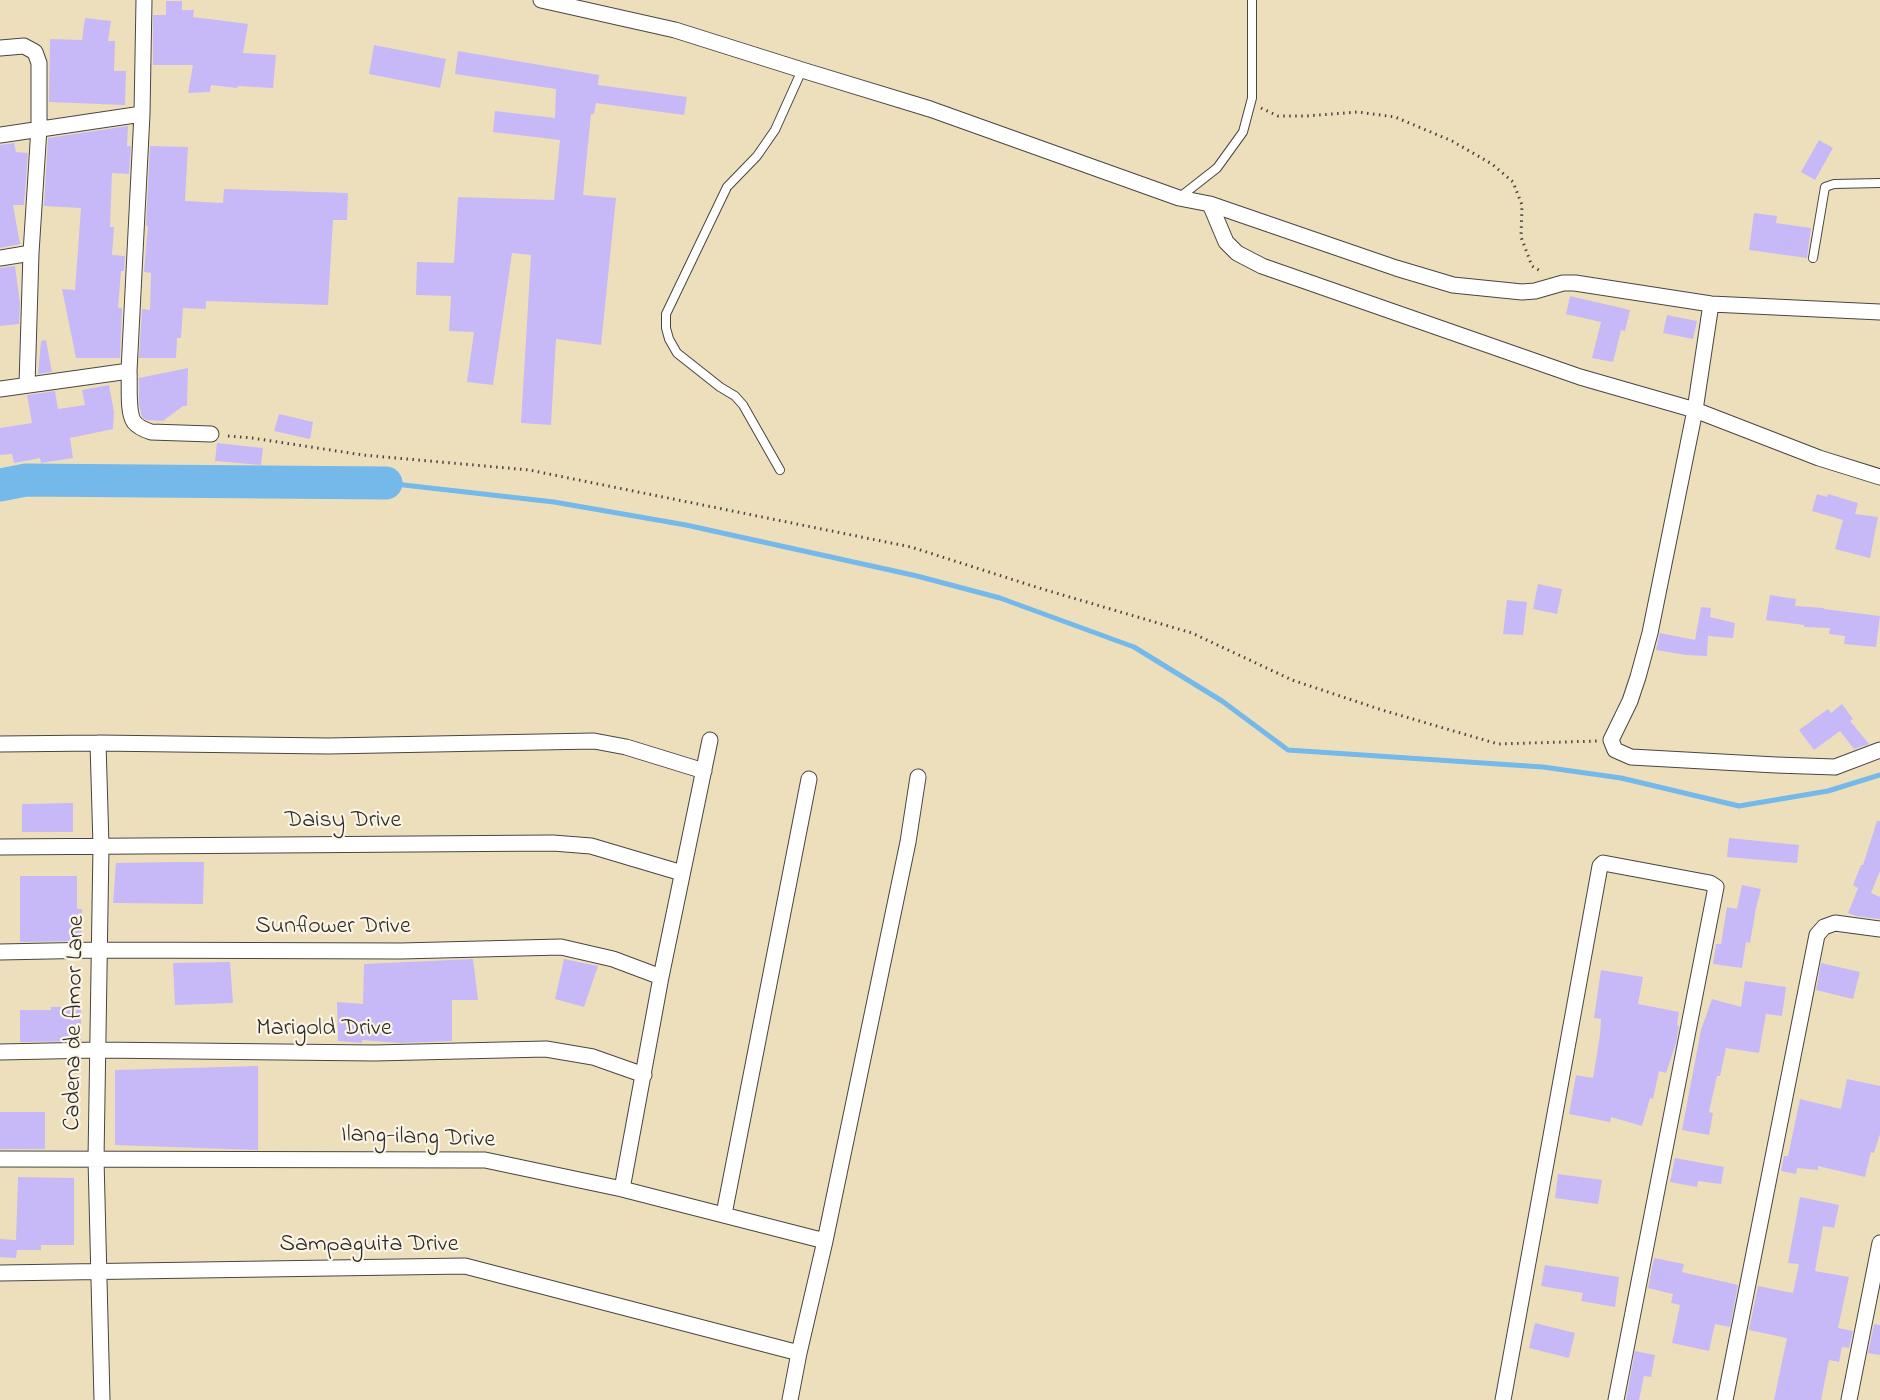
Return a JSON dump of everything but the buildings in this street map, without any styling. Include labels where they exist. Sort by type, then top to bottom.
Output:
[{"type":"street","points":[[144,0],[142,114],[129,371],[131,413],[134,422],[151,432],[211,434]]},
{"type":"street","points":[[541,0],[675,30],[930,110],[1179,198],[1210,204],[1396,268],[1453,285],[1522,292],[1535,291],[1563,283],[1575,283],[1711,304],[1880,312]]},
{"type":"street","points":[[0,48],[24,46],[35,52],[39,63],[39,128],[27,385]]},
{"type":"street","points":[[0,135],[142,114]]},
{"type":"street","points":[[1210,204],[1226,242],[1237,254],[1263,266],[1580,377],[1695,410],[1819,458],[1880,477]]},
{"type":"street","points":[[0,258],[32,253]]},
{"type":"street","points":[[1711,304],[1695,410],[1650,633],[1635,685],[1611,740],[1615,750],[1631,757],[1776,765],[1835,766],[1880,750]]},
{"type":"street","points":[[0,390],[129,371]]},
{"type":"street","points":[[622,1189],[661,977],[710,740]]},
{"type":"street","points":[[0,744],[328,746],[594,741],[626,747],[704,771]]},
{"type":"street","name":"Cadena de Amor Lane","points":[[98,743],[101,846],[96,1159],[102,1400]]},
{"type":"street","points":[[790,1400],[909,842],[918,777]]},
{"type":"street","points":[[724,1214],[809,779]]},
{"type":"street","name":"Daisy Drive","points":[[0,847],[553,843],[591,846],[682,873]]},
{"type":"street","points":[[1503,1400],[1600,866],[1603,863],[1716,886],[1616,1400]]},
{"type":"street","points":[[1725,1400],[1817,935],[1824,927],[1834,923],[1880,929]]},
{"type":"street","name":"Sunflower Drive","points":[[0,952],[401,951],[561,947],[613,959],[661,977]]},
{"type":"street","name":"Marigold Drive","points":[[0,1052],[97,1050],[374,1053],[546,1049],[592,1057],[644,1075]]},
{"type":"street","name":"Ilang-ilang Drive","points":[[0,1159],[485,1160],[622,1189],[825,1240]]},
{"type":"street","points":[[1850,1400],[1880,1244]]},
{"type":"street","name":"Sampaguita Drive","points":[[0,1273],[465,1266],[799,1353]]},
{"type":"lane","points":[[1179,198],[1217,168],[1243,132],[1252,98],[1252,0]]},
{"type":"lane","points":[[780,470],[743,405],[735,396],[677,353],[669,339],[666,314],[727,187],[757,156],[776,130],[802,70]]},
{"type":"lane","points":[[1813,258],[1825,187],[1834,184],[1880,183]]},
{"type":"path","points":[[1252,98],[1262,109],[1278,116],[1306,117],[1358,112],[1395,117],[1452,141],[1492,164],[1513,182],[1522,205],[1521,237],[1532,266],[1563,283]]},
{"type":"path","points":[[211,434],[363,455],[529,470],[911,547],[1192,633],[1292,680],[1498,744],[1611,740]]},
{"type":"waterway","points":[[0,485],[26,480],[386,483]]},
{"type":"waterway","points":[[386,483],[554,502],[686,525],[917,576],[1000,598],[1134,647],[1222,701],[1288,750],[1543,767],[1621,778],[1739,806],[1828,791],[1880,775]]}]
